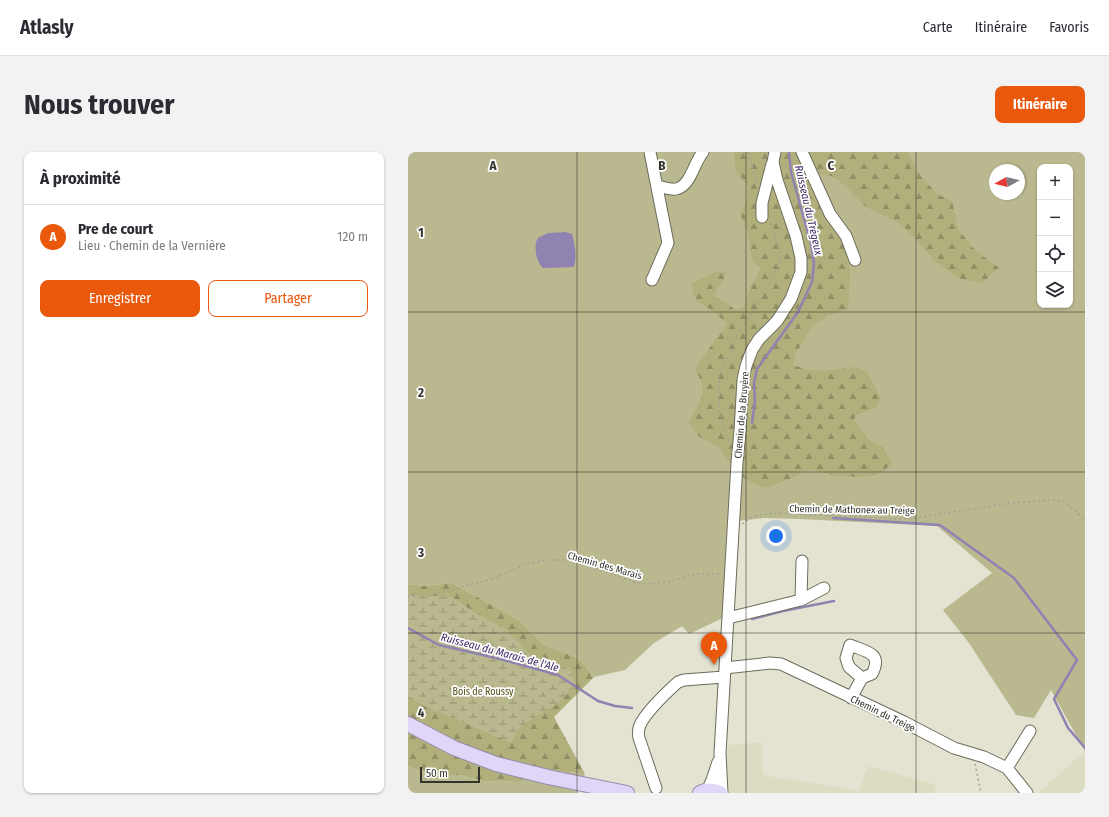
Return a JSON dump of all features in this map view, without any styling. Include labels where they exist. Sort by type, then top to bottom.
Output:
[{"type":"main road","points":[[408,724],[454,748],[496,764],[548,777],[627,793]]},
{"type":"street","points":[[650,152],[668,243],[652,280]]},
{"type":"street","points":[[657,186],[675,190],[684,186],[703,152]]},
{"type":"street","points":[[802,152],[830,214],[846,236],[855,260]]},
{"type":"street","points":[[762,217],[762,203],[774,157]]},
{"type":"street","name":"Chemin de la Bruyère","points":[[720,753],[743,380],[752,350],[759,339],[777,321],[791,299],[801,272],[801,258],[796,236],[777,180],[774,157]]},
{"type":"street","points":[[801,600],[802,561]]},
{"type":"street","points":[[728,622],[801,600],[824,588]]},
{"type":"street","name":"Chemin du Treige","points":[[725,673],[770,663],[781,664],[954,748],[984,757],[1008,768],[1027,793]]},
{"type":"street","points":[[656,788],[639,738],[638,732],[640,726],[650,712],[678,682],[725,673]]},
{"type":"street","points":[[852,698],[862,678]]},
{"type":"street","points":[[1008,768],[1030,731]]},
{"type":"street","points":[[712,792],[712,780],[720,753]]},
{"type":"street","points":[[712,792],[720,753]]},
{"type":"path","points":[[748,152],[757,183]]},
{"type":"path","points":[[730,442],[719,409],[718,376],[737,335],[760,300],[781,260],[774,230],[762,203]]},
{"type":"path","name":"Chemin de Mathonex au Treige","points":[[733,528],[752,517],[772,514],[902,519],[1011,502],[1054,500],[1065,502],[1085,520]]},
{"type":"path","name":"Chemin des Marais","points":[[408,596],[425,597],[495,578],[526,564],[547,560],[568,560],[581,563],[634,582],[644,584],[667,582],[696,574],[730,574]]},
{"type":"path","points":[[971,753],[976,767],[981,793]]},
{"type":"shaded area","points":[[565,232],[572,234],[575,246],[574,267],[543,268],[536,253],[536,241],[538,238],[548,233]]},
{"type":"shaded area","points":[[762,742],[762,774],[768,776],[859,791],[868,766],[936,785],[934,793],[729,793],[726,778],[728,745]]},
{"type":"shaded area","points":[[1085,751],[1085,793],[1038,793]]},
{"type":"green space","points":[[408,152],[1085,152],[1085,751],[1051,690],[1034,718],[1016,715],[969,643],[943,610],[992,573],[937,526],[765,518],[728,522],[723,618],[689,634],[682,626],[654,643],[625,670],[594,677],[578,658],[544,645],[519,620],[452,583],[425,586],[408,584]]},
{"type":"green space","points":[[734,152],[907,152],[921,176],[937,194],[952,201],[958,229],[975,250],[999,268],[982,283],[957,278],[934,260],[915,238],[899,223],[866,207],[834,177],[809,171],[847,247],[850,273],[848,309],[829,315],[813,326],[796,353],[793,365],[805,369],[822,371],[856,367],[867,372],[881,399],[875,408],[856,415],[854,420],[868,439],[883,447],[892,463],[882,473],[864,477],[837,476],[812,470],[806,471],[765,488],[737,474],[720,448],[698,436],[689,422],[701,400],[703,386],[695,368],[727,324],[715,313],[696,300],[692,283],[716,271],[726,273],[717,289],[715,296],[736,310],[743,308],[748,293],[761,268],[753,262],[747,231],[740,214],[746,202],[748,187],[736,171]]},
{"type":"green space","name":"Bois de Roussy","points":[[452,583],[519,620],[544,645],[578,658],[594,677],[554,717],[585,774],[551,770],[520,782],[482,781],[461,775],[436,775],[408,766],[408,584],[425,586]]},
{"type":"green space","points":[[408,593],[411,595],[452,597],[474,612],[506,629],[534,659],[561,668],[570,667],[575,685],[559,703],[533,718],[516,731],[512,743],[424,706],[408,696]]},
{"type":"green space","points":[[408,766],[436,775],[461,775],[482,781],[520,782],[551,770],[585,774],[576,793],[408,793]]},
{"type":"waterway","name":"Ruisseau du Trégeux","points":[[752,423],[755,401],[754,383],[757,369],[798,312],[812,282],[814,263],[811,244],[791,172],[789,152]]},
{"type":"waterway","points":[[833,518],[940,525],[1014,578],[1077,660],[1054,699],[1068,728],[1085,748]]},
{"type":"waterway","points":[[752,619],[834,601]]},
{"type":"waterway","name":"Ruisseau du Marais de l'Ale","points":[[408,628],[439,645],[500,659],[558,675],[598,701],[615,706],[632,708]]},
{"type":"place","name":"Pre de court","points":[[714,665]]}]
